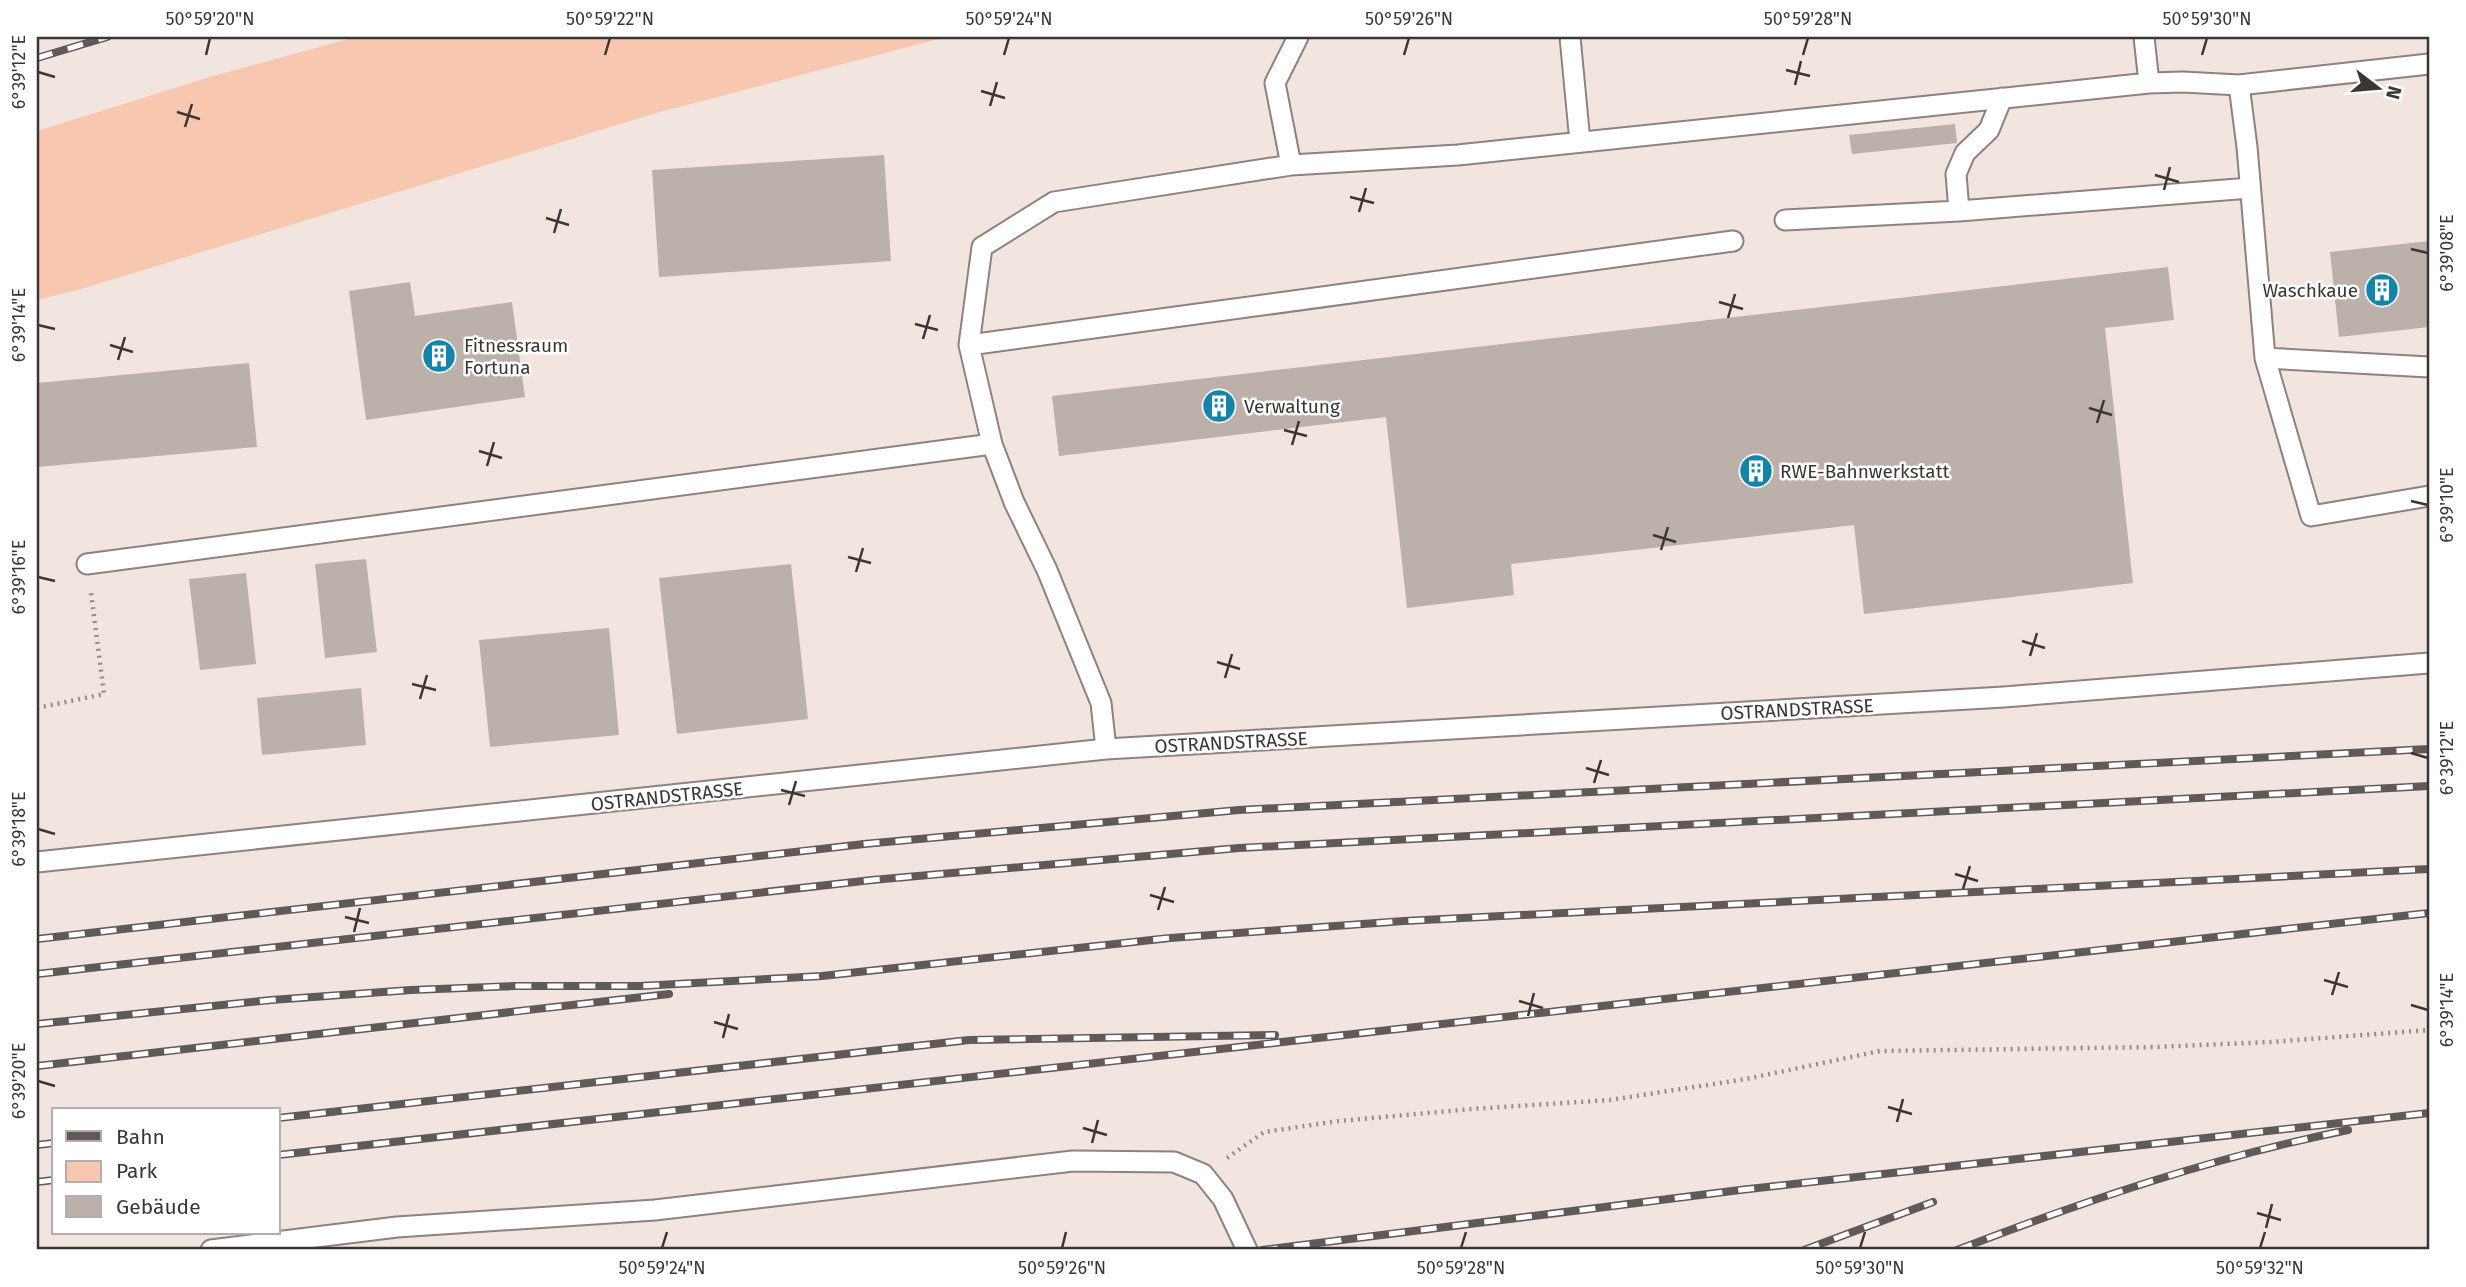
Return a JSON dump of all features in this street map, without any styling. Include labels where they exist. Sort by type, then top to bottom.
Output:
[{"type":"lane","points":[[1291,165],[1275,83],[1298,37]]},
{"type":"lane","points":[[1570,37],[1580,142]]},
{"type":"lane","points":[[2144,37],[2149,83]]},
{"type":"lane","points":[[1106,749],[1101,703],[1047,570],[1013,502],[992,444],[969,345],[982,247],[1054,202],[1291,165],[1458,155],[2149,83],[2239,85],[2429,64]]},
{"type":"lane","points":[[2239,85],[2265,358],[2311,516],[2429,496]]},
{"type":"lane","points":[[1959,211],[1956,174],[1965,153],[1989,130],[2002,98]]},
{"type":"lane","points":[[1785,220],[1959,211],[2250,188]]},
{"type":"lane","points":[[969,345],[1733,240]]},
{"type":"lane","points":[[2265,358],[2429,367]]},
{"type":"lane","points":[[87,564],[992,444]]},
{"type":"lane","name":"OSTRANDSTRASSE","points":[[37,862],[1106,749],[2004,697],[2429,663]]},
{"type":"lane","points":[[211,1250],[397,1227],[655,1210],[1073,1161],[1174,1162],[1203,1174],[1223,1199],[1247,1250]]},
{"type":"path","points":[[37,708],[104,694],[87,564]]},
{"type":"path","points":[[1203,1174],[1264,1132],[1339,1121],[1610,1100],[1746,1079],[1880,1051],[2155,1047],[2271,1042],[2429,1030]]},
{"type":"green space","points":[[356,37],[946,37],[653,114],[78,290],[37,300],[37,131],[213,76]]},
{"type":"building","points":[[1955,124],[1957,143],[1852,154],[1849,135]]},
{"type":"building","points":[[884,155],[891,261],[659,277],[652,170]]},
{"type":"building","name":"Waschkaue","points":[[2429,241],[2429,327],[2339,337],[2330,252]]},
{"type":"building","name":"RWE-Bahnwerkstatt","points":[[2168,267],[2174,320],[2105,328],[2133,583],[1864,614],[1854,525],[1511,564],[1514,595],[1407,608],[1386,417],[1059,456],[1052,396]]},
{"type":"building","name":"Fitnessraum Fortuna","points":[[410,282],[415,316],[512,302],[525,397],[366,420],[349,291]]},
{"type":"building","points":[[249,363],[257,447],[37,467],[37,383]]},
{"type":"building","points":[[366,559],[377,652],[325,658],[315,564]]},
{"type":"building","points":[[791,564],[808,719],[677,734],[659,578]]},
{"type":"building","points":[[246,573],[256,664],[200,670],[189,579]]},
{"type":"building","points":[[609,628],[619,735],[490,747],[479,640]]},
{"type":"building","points":[[361,688],[366,745],[262,755],[257,698]]},
{"type":"railway","points":[[37,58],[107,37]]},
{"type":"railway","points":[[37,939],[864,844],[1239,810],[2429,749]]},
{"type":"railway","points":[[37,974],[872,880],[1239,848],[2429,786]]},
{"type":"railway","points":[[37,1024],[271,1000],[411,990],[515,986],[640,986],[822,976],[1170,938],[1404,921],[2429,869]]},
{"type":"railway","points":[[280,1155],[2429,913]]},
{"type":"railway","points":[[37,1066],[669,994]]},
{"type":"railway","points":[[280,1118],[969,1040],[1275,1035]]},
{"type":"railway","points":[[1262,1250],[1740,1190],[2429,1113]]},
{"type":"railway","points":[[1957,1250],[2150,1182],[2248,1153],[2348,1130]]},
{"type":"railway","points":[[37,1145],[52,1143]]},
{"type":"railway","points":[[37,1182],[52,1180]]},
{"type":"railway","points":[[1804,1250],[1933,1202]]},
{"type":"place","name":"Waschkaue","points":[[2382,290]]},
{"type":"place","name":"Fitnessraum Fortuna","points":[[439,356]]},
{"type":"place","name":"Verwaltung","points":[[1219,406]]},
{"type":"place","name":"RWE-Bahnwerkstatt","points":[[1756,471]]}]
